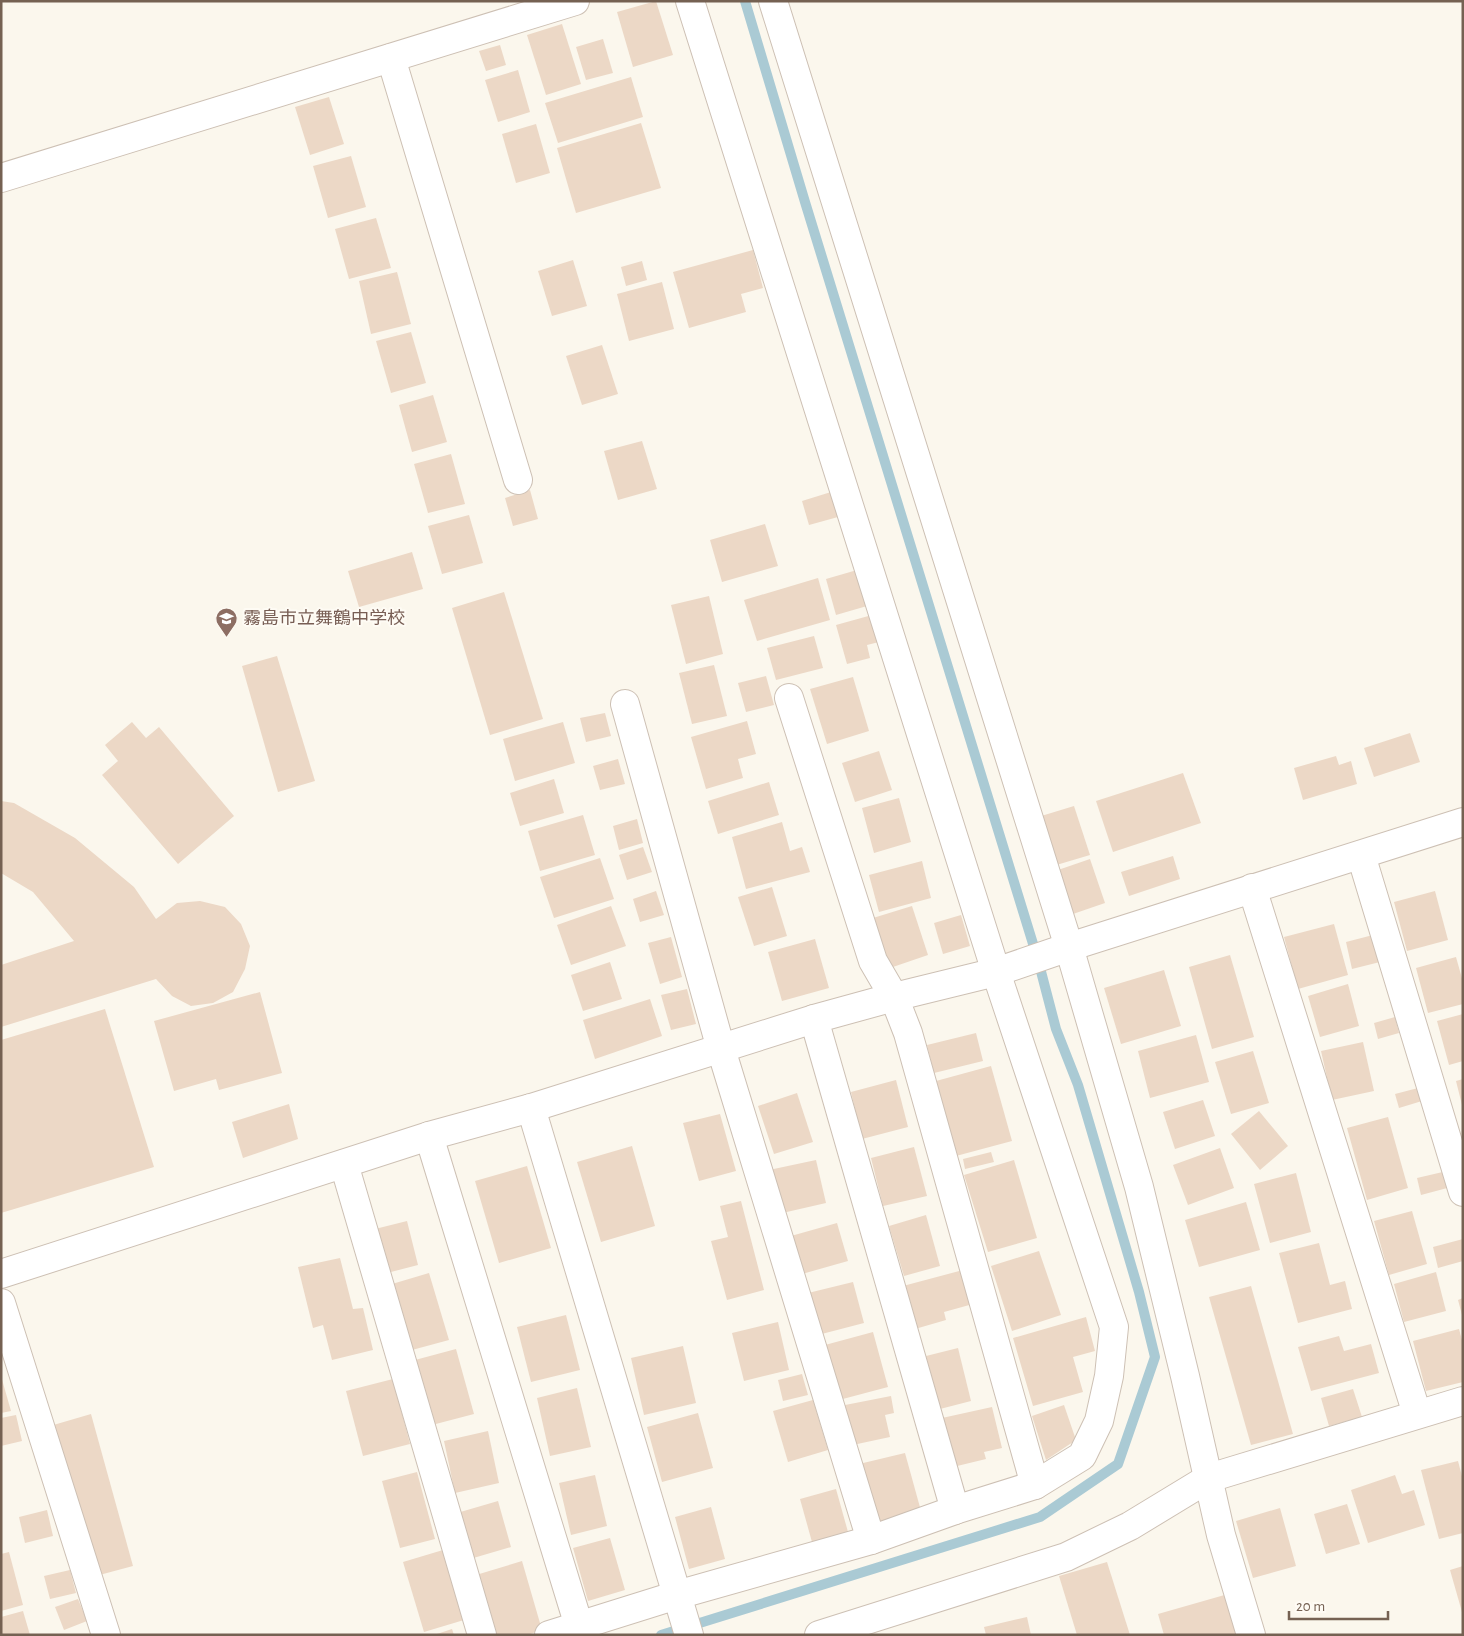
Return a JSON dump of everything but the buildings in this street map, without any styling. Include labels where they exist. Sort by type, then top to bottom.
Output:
[{"type":"street","points":[[1,178],[575,1]]},
{"type":"street","points":[[549,1635],[678,1600],[871,1540],[955,1510],[1035,1485],[1082,1456],[1099,1421],[1109,1376],[1114,1327],[690,1]]},
{"type":"street","points":[[773,1],[1062,949],[1139,1187],[1221,1535],[1251,1635]]},
{"type":"street","points":[[391,58],[518,480]]},
{"type":"street","points":[[788,698],[873,961],[894,997],[908,1033],[1035,1485]]},
{"type":"street","points":[[625,704],[721,1049],[871,1540]]},
{"type":"street","points":[[1,1274],[429,1136],[531,1108],[814,1018],[1001,970],[1252,888],[1460,827]]},
{"type":"street","points":[[1361,855],[1463,1192]]},
{"type":"street","points":[[1252,888],[1418,1414]]},
{"type":"street","points":[[814,1018],[955,1510]]},
{"type":"street","points":[[531,1108],[689,1635]]},
{"type":"street","points":[[429,1136],[579,1626]]},
{"type":"street","points":[[344,1164],[482,1635]]},
{"type":"street","points":[[1,1303],[106,1635]]},
{"type":"street","points":[[819,1635],[1066,1557],[1130,1526],[1209,1478],[1463,1401]]},
{"type":"waterway","points":[[661,1635],[1040,1517],[1118,1464],[1155,1357],[1139,1292],[1078,1085],[1056,1029],[1038,960],[745,1]]},
{"type":"place","name":"霧島市立舞鶴中学校","points":[[227,637]]}]
